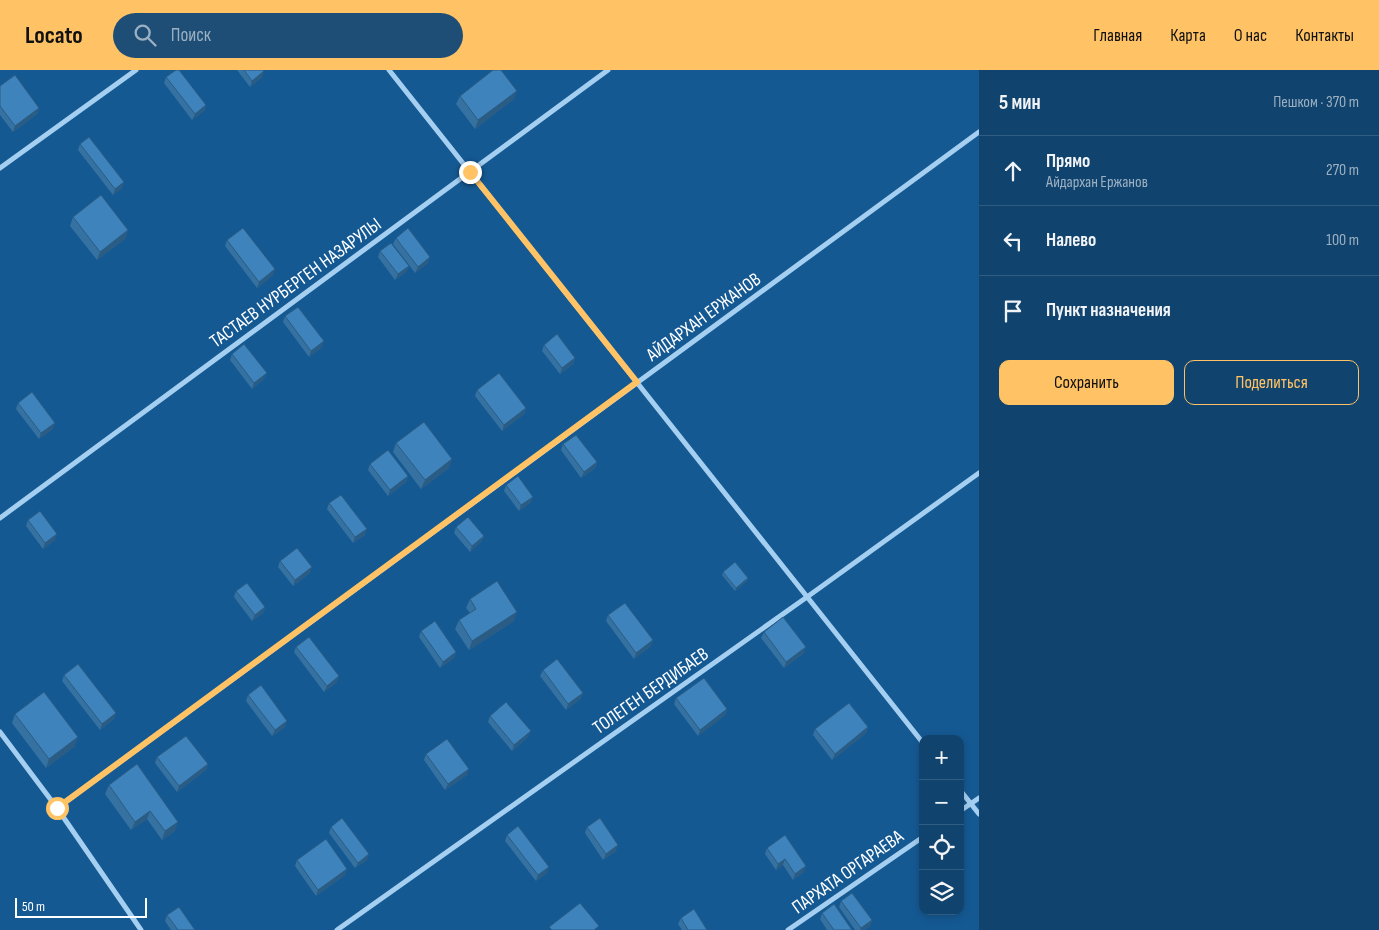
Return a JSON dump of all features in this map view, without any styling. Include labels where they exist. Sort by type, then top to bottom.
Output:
[{"type":"street","points":[[0,168],[136,70]]},
{"type":"street","points":[[390,70],[919,738]]},
{"type":"street","name":"ТАСТАЕВ НУРБЕРГЕН НАЗАРУЛЫ","points":[[0,518],[608,70]]},
{"type":"street","name":"АЙДАРХАН ЕРЖАНОВ","points":[[57,808],[979,132]]},
{"type":"street","name":"ТОЛЕГЕН БЕРДИБАЕВ","points":[[337,930],[979,473]]},
{"type":"street","points":[[0,732],[57,808],[141,930]]},
{"type":"street","points":[[964,795],[979,814]]},
{"type":"street","points":[[964,808],[979,798]]},
{"type":"street","name":"ПАРХАТА ОРГАРАЕВА","points":[[788,930],[919,840]]},
{"type":"building","points":[[179,70],[206,105],[195,114],[166,77]]},
{"type":"building","points":[[244,70],[263,70],[264,71],[252,81]]},
{"type":"building","points":[[493,70],[501,70],[517,91],[478,120],[460,96]]},
{"type":"building","points":[[15,75],[39,108],[15,126],[0,106],[0,86]]},
{"type":"building","points":[[89,137],[124,182],[115,189],[80,144]]},
{"type":"building","points":[[101,195],[128,230],[100,252],[73,217]]},
{"type":"building","points":[[243,228],[275,269],[259,282],[227,240]]},
{"type":"building","points":[[408,228],[430,257],[418,267],[396,238]]},
{"type":"building","points":[[391,243],[409,266],[398,274],[380,251]]},
{"type":"building","points":[[298,307],[324,341],[311,351],[285,316]]},
{"type":"building","points":[[557,334],[575,358],[562,368],[544,345]]},
{"type":"building","points":[[244,344],[267,373],[254,383],[232,354]]},
{"type":"building","points":[[499,373],[526,408],[504,425],[477,390]]},
{"type":"building","points":[[32,392],[55,423],[41,433],[18,403]]},
{"type":"building","points":[[424,422],[452,459],[425,480],[396,443]]},
{"type":"building","points":[[576,435],[597,462],[584,472],[563,444]]},
{"type":"building","points":[[388,450],[408,476],[390,490],[370,464]]},
{"type":"building","points":[[518,476],[533,497],[521,505],[506,485]]},
{"type":"building","points":[[341,495],[367,529],[355,537],[329,503]]},
{"type":"building","points":[[40,511],[57,534],[45,543],[28,520]]},
{"type":"building","points":[[468,517],[484,536],[472,546],[456,527]]},
{"type":"building","points":[[297,548],[312,567],[295,580],[280,561]]},
{"type":"building","points":[[735,562],[748,578],[736,588],[723,572]]},
{"type":"building","points":[[497,581],[517,612],[472,641],[459,620],[476,609],[470,599]]},
{"type":"building","points":[[247,583],[265,607],[255,615],[236,591]]},
{"type":"building","points":[[625,603],[653,640],[636,653],[608,615]]},
{"type":"building","points":[[783,617],[806,647],[786,662],[764,632]]},
{"type":"building","points":[[435,621],[456,652],[443,662],[421,631]]},
{"type":"building","points":[[309,637],[339,676],[327,686],[296,647]]},
{"type":"building","points":[[557,659],[583,693],[568,704],[543,670]]},
{"type":"building","points":[[78,664],[116,713],[102,724],[64,675]]},
{"type":"building","points":[[704,678],[727,709],[700,730],[676,698]]},
{"type":"building","points":[[261,685],[287,721],[275,730],[248,695]]},
{"type":"building","points":[[44,692],[78,737],[49,759],[15,714]]},
{"type":"building","points":[[506,702],[531,731],[514,745],[490,716]]},
{"type":"building","points":[[849,703],[868,727],[835,754],[815,729]]},
{"type":"building","points":[[186,736],[208,764],[179,786],[157,757]]},
{"type":"building","points":[[447,739],[469,769],[448,784],[426,754]]},
{"type":"building","points":[[137,764],[178,822],[165,831],[150,811],[135,822],[109,785]]},
{"type":"building","points":[[342,818],[369,854],[358,863],[331,827]]},
{"type":"building","points":[[600,818],[618,845],[606,854],[587,827]]},
{"type":"building","points":[[518,826],[549,867],[538,875],[507,835]]},
{"type":"building","points":[[785,835],[806,866],[795,874],[785,859],[778,864],[767,848]]},
{"type":"building","points":[[326,839],[347,869],[318,890],[297,860]]},
{"type":"building","points":[[852,893],[872,920],[861,928],[841,901]]},
{"type":"building","points":[[580,903],[599,926],[594,930],[552,930],[549,927]]},
{"type":"building","points":[[834,904],[852,930],[834,930],[822,913]]},
{"type":"building","points":[[179,907],[195,930],[178,930],[167,915]]},
{"type":"building","points":[[694,909],[707,930],[688,930],[681,918]]},
{"type":"route","points":[[57,808],[637,382],[470,172]]}]
